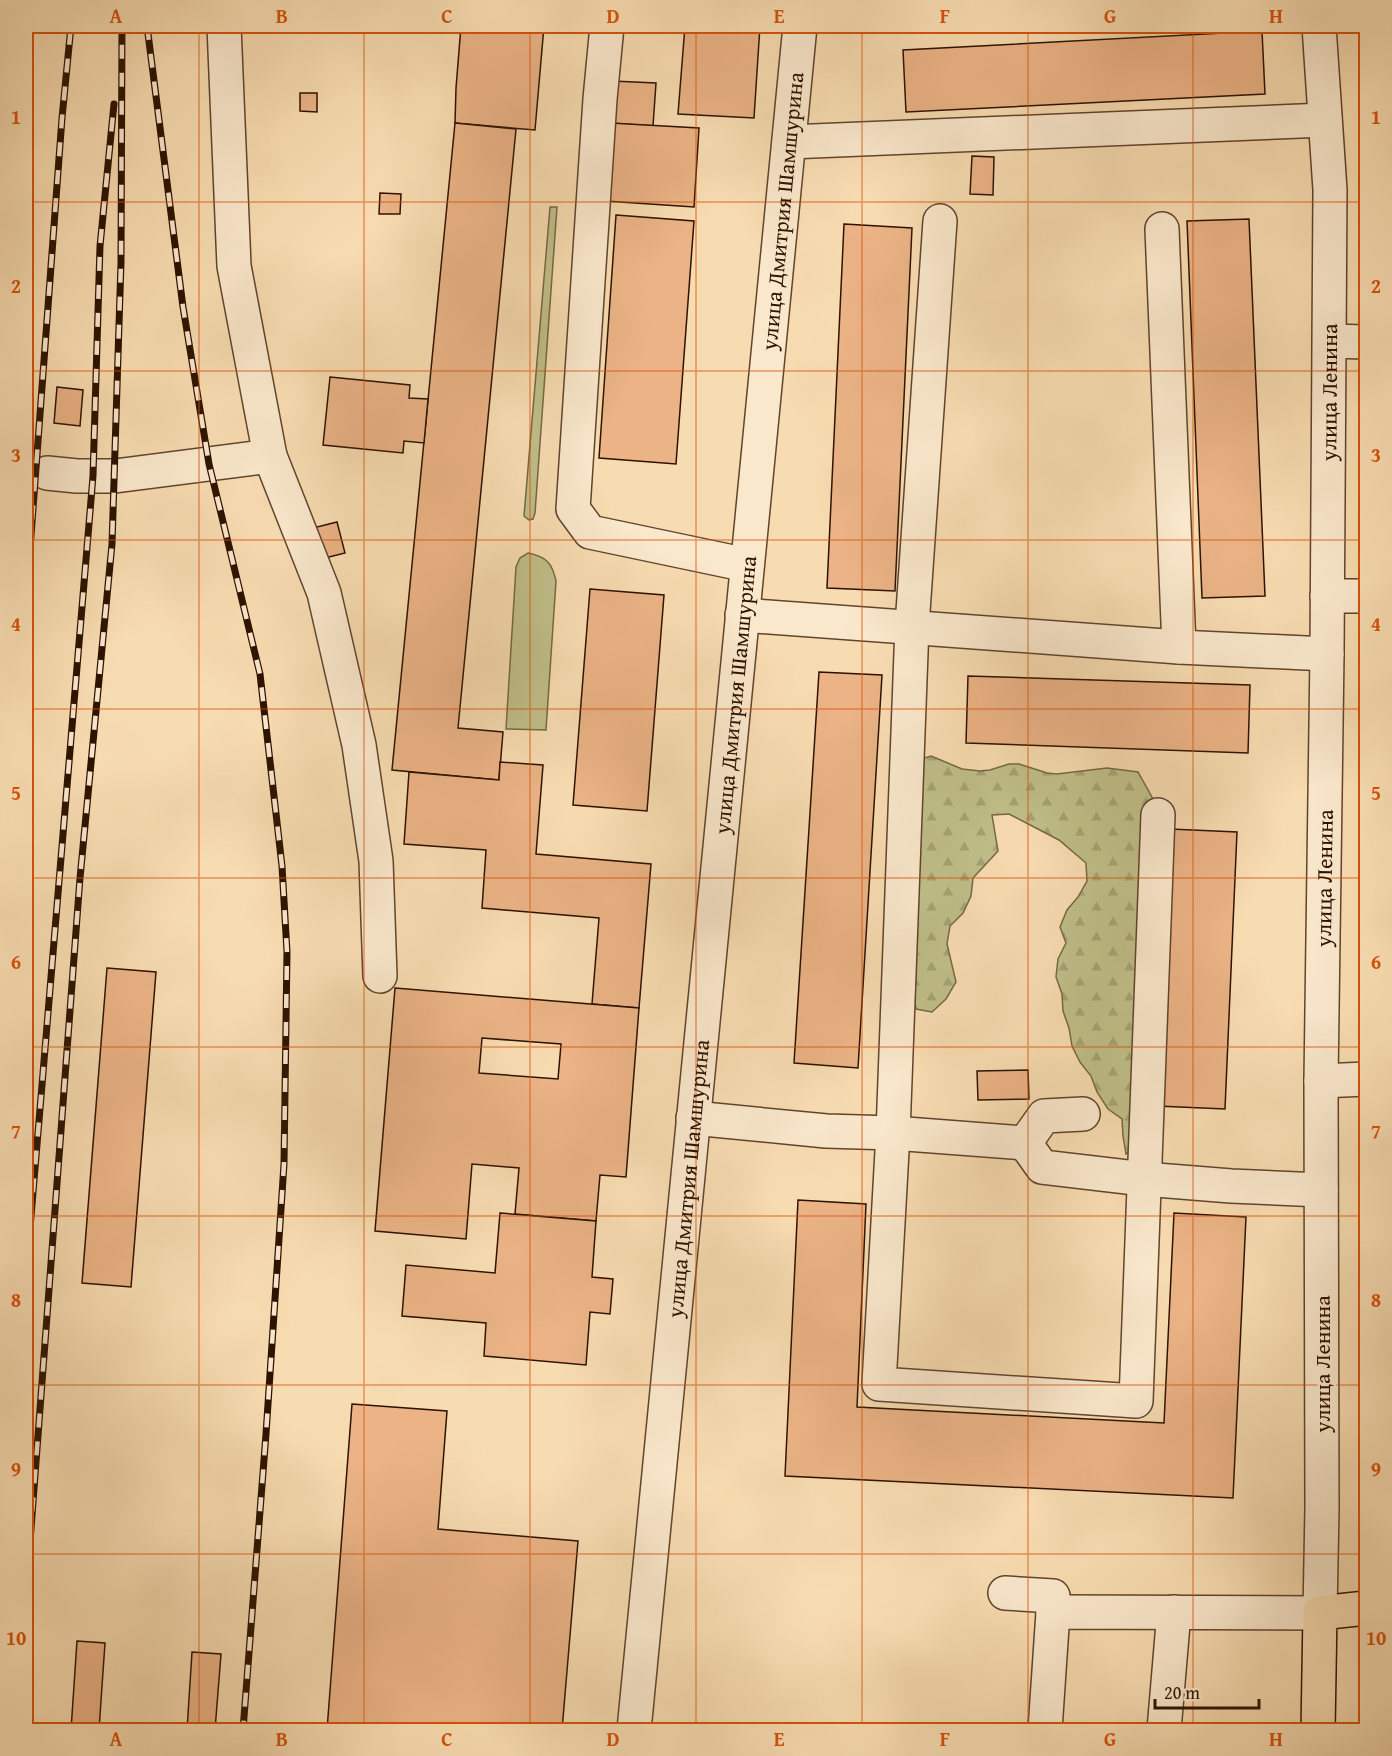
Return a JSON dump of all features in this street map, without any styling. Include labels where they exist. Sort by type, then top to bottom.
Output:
[{"type":"main road","points":[[1320,1613],[1366,1608]]},
{"type":"main road","name":"улица Ленина","points":[[1318,1731],[1320,1613]]},
{"type":"street","points":[[224,26],[234,266],[270,456],[324,593],[359,745],[376,861],[380,976]]},
{"type":"street","points":[[608,26],[600,99],[573,509],[590,532],[747,565]]},
{"type":"street","name":"улица Дмитрия Шамшурина","points":[[634,1731],[800,26]]},
{"type":"street","name":"улица Ленина","points":[[1319,26],[1330,190],[1321,1081],[1322,1508],[1320,1613]]},
{"type":"street","points":[[789,142],[1325,120]]},
{"type":"street","points":[[940,221],[912,626],[893,1133],[879,1384],[1136,1401],[1158,815]]},
{"type":"street","points":[[1162,229],[1179,647]]},
{"type":"street","points":[[1330,341],[1366,342]]},
{"type":"street","points":[[47,473],[115,476],[270,456]]},
{"type":"street","points":[[1327,596],[1366,596]]},
{"type":"street","points":[[742,615],[1179,647],[1327,654]]},
{"type":"street","points":[[1321,1081],[1366,1079]]},
{"type":"street","points":[[1025,1143],[1044,1116],[1083,1114]]},
{"type":"street","points":[[693,1118],[826,1131],[893,1133],[1025,1143]]},
{"type":"street","points":[[1025,1143],[1042,1167],[1144,1179],[1321,1190]]},
{"type":"street","points":[[1005,1593],[1053,1596],[1045,1731]]},
{"type":"street","points":[[1053,1612],[1320,1613]]},
{"type":"street","points":[[1164,1731],[1174,1612]]},
{"type":"green space","points":[[550,207],[557,207],[535,513],[533,519],[529,520],[524,516]]},
{"type":"green space","points":[[528,553],[548,562],[556,581],[546,730],[506,729],[516,567],[520,558]]},
{"type":"green space","points":[[931,756],[962,769],[980,771],[1019,764],[1057,774],[1107,768],[1138,772],[1163,817],[1139,1142],[1126,1154],[1122,1119],[1108,1109],[1097,1092],[1091,1076],[1080,1062],[1072,1046],[1063,1011],[1062,994],[1056,977],[1058,959],[1066,943],[1060,927],[1067,910],[1087,881],[1086,863],[1059,840],[1009,814],[992,815],[998,851],[973,878],[971,896],[963,913],[950,926],[947,944],[956,982],[946,999],[932,1012],[916,1009],[910,974],[921,759]]},
{"type":"building","points":[[461,26],[544,26],[535,130],[455,123]]},
{"type":"building","points":[[685,26],[760,26],[754,118],[678,114]]},
{"type":"building","points":[[1262,31],[1265,94],[906,112],[903,50]]},
{"type":"building","points":[[612,81],[656,83],[653,126],[610,123]]},
{"type":"building","points":[[300,93],[317,93],[317,112],[300,111]]},
{"type":"building","points":[[455,123],[516,129],[458,728],[503,732],[499,780],[392,770]]},
{"type":"building","points":[[610,123],[699,128],[694,207],[605,201]]},
{"type":"building","points":[[972,156],[994,157],[993,195],[970,194]]},
{"type":"building","points":[[380,193],[401,194],[400,214],[379,214]]},
{"type":"building","points":[[616,215],[694,221],[676,464],[599,458]]},
{"type":"building","points":[[1249,219],[1265,596],[1202,598],[1187,221]]},
{"type":"building","points":[[844,224],[912,228],[895,591],[827,588]]},
{"type":"building","points":[[330,377],[410,385],[409,398],[428,399],[424,443],[404,441],[403,453],[323,445]]},
{"type":"building","points":[[57,387],[83,390],[80,426],[54,423]]},
{"type":"building","points":[[337,522],[345,553],[321,559],[313,528]]},
{"type":"building","points":[[590,589],[664,595],[647,811],[573,805]]},
{"type":"building","points":[[819,672],[882,675],[858,1068],[794,1063]]},
{"type":"building","points":[[968,676],[1250,685],[1248,753],[966,743]]},
{"type":"building","points":[[500,762],[543,765],[536,854],[651,864],[639,1008],[592,1004],[599,918],[482,908],[486,850],[404,844],[409,772],[499,780]]},
{"type":"building","points":[[1170,829],[1237,832],[1225,1109],[1157,1106]]},
{"type":"building","points":[[107,968],[156,972],[131,1287],[82,1283]]},
{"type":"building","points":[[395,988],[639,1008],[626,1177],[600,1175],[596,1221],[515,1214],[519,1168],[472,1164],[466,1239],[375,1231]],"holes":[[[482,1038],[561,1044],[558,1079],[479,1073]]]},
{"type":"building","points":[[1028,1070],[1029,1099],[978,1100],[977,1071]]},
{"type":"building","points":[[798,1200],[866,1204],[857,1407],[1164,1423],[1174,1213],[1246,1217],[1233,1498],[785,1476]]},
{"type":"building","points":[[500,1213],[596,1221],[592,1277],[613,1279],[610,1314],[590,1312],[586,1365],[484,1356],[486,1323],[402,1316],[406,1265],[495,1273]]},
{"type":"building","points":[[352,1404],[447,1411],[438,1529],[578,1541],[562,1730],[327,1730]]},
{"type":"building","points":[[77,1641],[105,1643],[99,1730],[71,1730]]},
{"type":"building","points":[[192,1652],[221,1654],[215,1730],[187,1730]]},
{"type":"railway","points":[[26,603],[62,118],[71,26]]},
{"type":"railway","points":[[147,26],[183,307],[209,464],[260,674],[282,866],[287,952],[284,1164],[243,1730]]},
{"type":"railway","points":[[26,1595],[80,878],[112,544],[121,262],[122,27]]},
{"type":"railway","points":[[26,1276],[93,476],[100,246],[114,104]]}]
